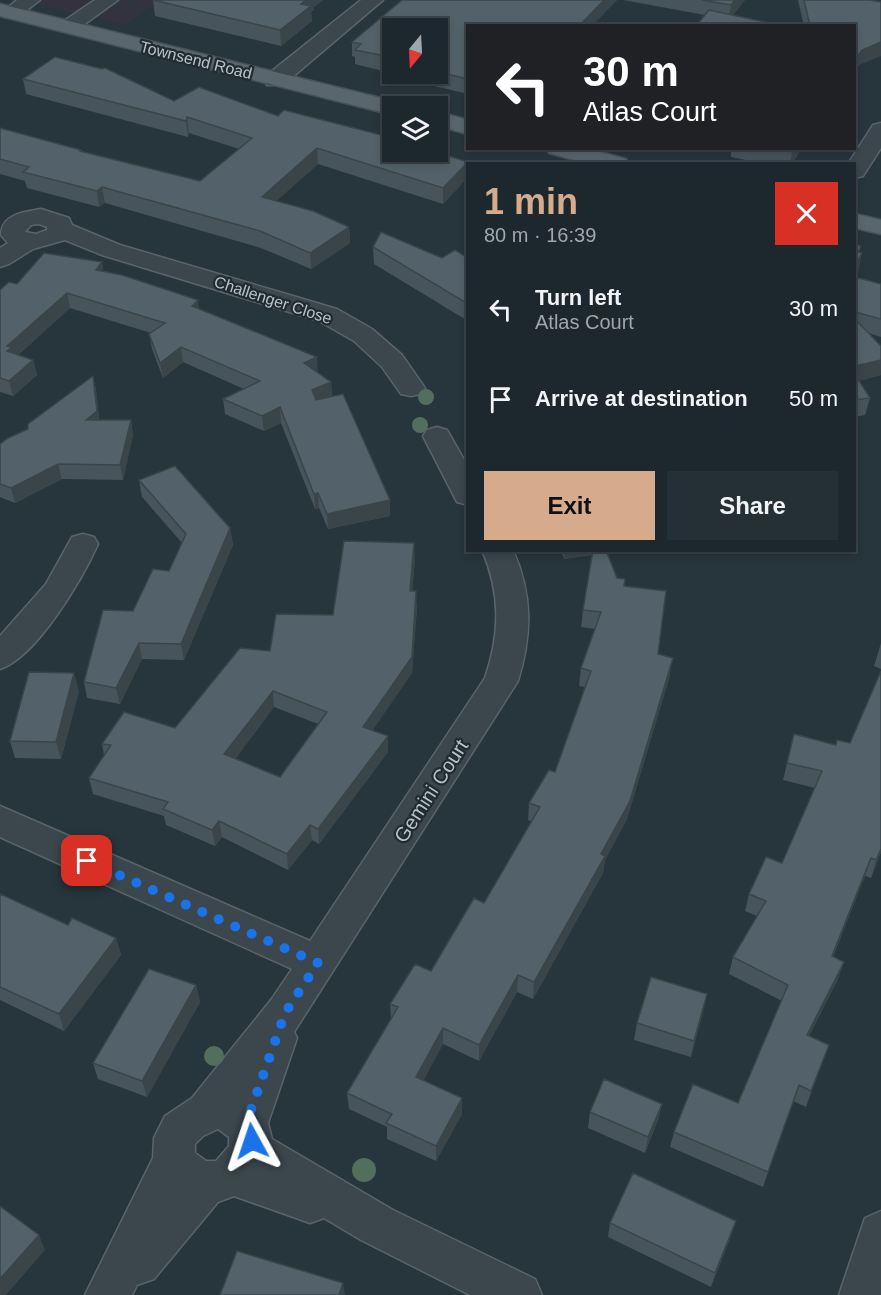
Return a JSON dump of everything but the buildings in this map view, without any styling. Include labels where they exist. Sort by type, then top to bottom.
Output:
[{"type":"main road","name":"Townsend Road","points":[[6,12],[382,105]]},
{"type":"main road","points":[[448,122],[466,126]]},
{"type":"main road","points":[[565,150],[610,162]]},
{"type":"main road","points":[[856,221],[881,227]]},
{"type":"street","points":[[6,12],[30,0]]},
{"type":"street","points":[[68,27],[108,0]]},
{"type":"street","points":[[275,80],[373,0]]},
{"type":"street","points":[[856,169],[881,130]]},
{"type":"street","points":[[0,259],[21,232]]},
{"type":"street","name":"Challenger Close","points":[[21,232],[111,250],[328,315],[363,335],[378,348],[392,361],[411,388]]},
{"type":"street","points":[[437,436],[465,484]]},
{"type":"street","points":[[0,657],[52,602],[70,576],[83,544]]},
{"type":"street","name":"Gemini Court","points":[[285,1013],[222,1158],[174,1147],[184,1124],[207,1111],[285,1013],[501,681],[511,651],[515,625],[511,594],[498,552]]},
{"type":"street","points":[[0,821],[318,963]]},
{"type":"street","points":[[110,1295],[222,1158],[229,1111],[207,1111]]},
{"type":"street","points":[[222,1158],[377,1225],[519,1295]]},
{"type":"street","points":[[862,1295],[881,1233]]},
{"type":"shaded area","points":[[20,0],[161,0],[125,25]]},
{"type":"route","points":[[87,861],[318,963],[285,1013],[246,1124],[252,1141]]}]
